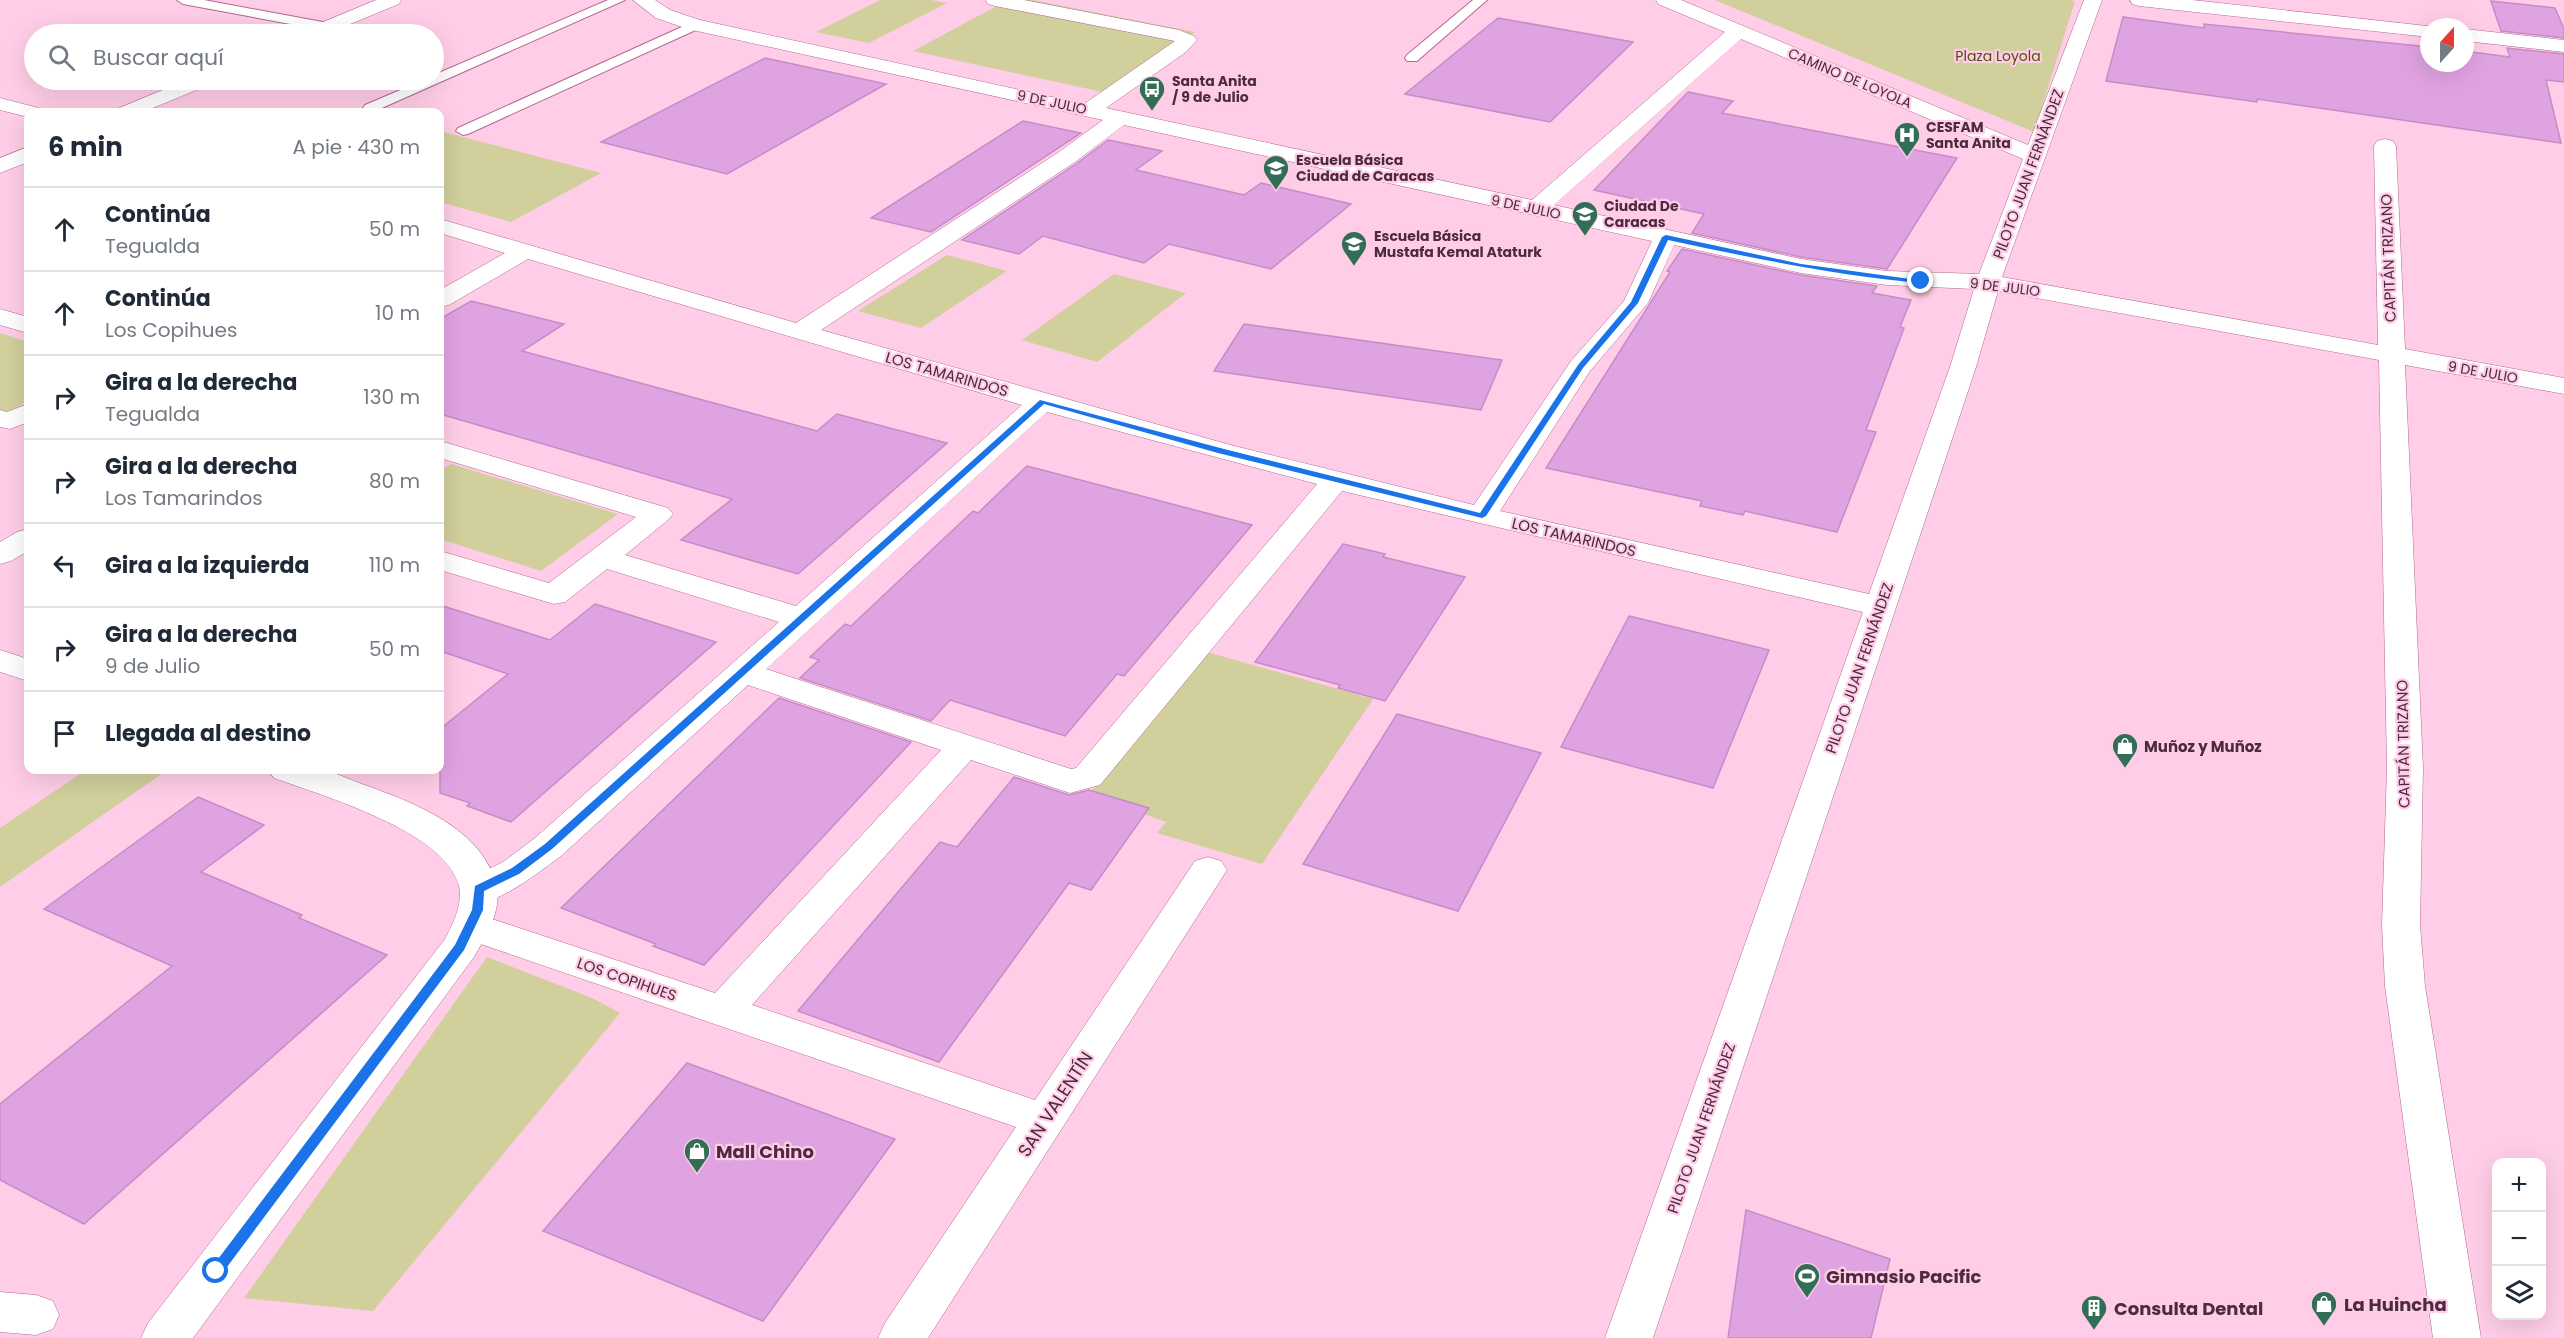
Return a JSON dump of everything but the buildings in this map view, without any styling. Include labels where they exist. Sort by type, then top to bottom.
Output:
[{"type":"street","points":[[335,24],[392,0]]},
{"type":"street","name":"9 DE JULIO","points":[[642,0],[663,14],[695,25],[1536,209],[1845,273],[1921,281],[1988,282],[2564,386]]},
{"type":"street","points":[[995,0],[1179,36],[1188,40],[1089,110]]},
{"type":"street","name":"CAMINO DE LOYOLA","points":[[1665,0],[2035,156]]},
{"type":"street","name":"PILOTO JUAN FERNÁNDEZ","points":[[1629,1338],[1963,367],[1988,282],[2093,0]]},
{"type":"street","points":[[2139,0],[2420,30]]},
{"type":"street","points":[[1536,209],[1738,31]]},
{"type":"street","points":[[2474,36],[2564,46]]},
{"type":"street","points":[[136,108],[180,90]]},
{"type":"street","points":[[0,104],[24,110]]},
{"type":"street","points":[[800,332],[1066,157],[1121,117]]},
{"type":"street","name":"CAPITÁN TRIZANO","points":[[2385,146],[2405,768],[2401,925],[2404,976],[2457,1338]]},
{"type":"street","points":[[0,166],[24,156]]},
{"type":"street","name":"LOS TAMARINDOS","points":[[444,227],[1043,401],[1336,480],[1482,516],[1880,606]]},
{"type":"street","points":[[1482,516],[1580,367],[1635,303],[1666,237]]},
{"type":"street","points":[[444,298],[525,251]]},
{"type":"street","points":[[0,317],[24,324]]},
{"type":"street","points":[[475,908],[516,871],[549,847],[1043,401]]},
{"type":"street","points":[[0,418],[10,421],[24,414]]},
{"type":"street","points":[[444,450],[658,514],[554,595],[444,561]]},
{"type":"street","points":[[741,672],[1070,781],[1088,777],[1336,480]]},
{"type":"street","points":[[0,555],[24,540]]},
{"type":"street","points":[[603,558],[800,618]]},
{"type":"street","points":[[0,660],[24,669]]},
{"type":"street","points":[[723,1011],[963,747]]},
{"type":"street","points":[[165,1338],[460,947],[475,908],[474,871],[464,857],[427,827],[389,809],[297,774]]},
{"type":"street","name":"SAN VALENTÍN","points":[[902,1338],[1208,870]]},
{"type":"street","name":"LOS COPIHUES","points":[[475,908],[723,1011],[1045,1120]]},
{"type":"lane","points":[[183,0],[234,8],[293,24]]},
{"type":"lane","points":[[234,8],[254,0]]},
{"type":"lane","points":[[444,76],[619,0]]},
{"type":"lane","points":[[1412,58],[1481,0]]},
{"type":"lane","points":[[463,131],[695,25]]},
{"type":"lane","points":[[370,108],[412,90]]},
{"type":"green space","points":[[880,0],[931,0],[947,3],[869,43],[816,32]]},
{"type":"green space","points":[[1008,0],[1033,0],[1195,32],[1103,92],[913,51]]},
{"type":"green space","name":"Plaza Loyola","points":[[1715,0],[2067,0],[2075,1],[2034,132]]},
{"type":"green space","points":[[444,132],[601,173],[511,222],[444,203]]},
{"type":"green space","points":[[947,255],[1007,271],[921,328],[858,311]]},
{"type":"green space","points":[[1114,274],[1186,293],[1097,362],[1022,340]]},
{"type":"green space","points":[[0,333],[24,341],[24,403],[0,416]]},
{"type":"green space","points":[[451,464],[618,514],[541,571],[444,540],[444,468]]},
{"type":"green space","points":[[1207,652],[1373,699],[1262,864],[1157,833],[1166,822],[1089,794]]},
{"type":"green space","points":[[80,774],[161,774],[0,887],[0,828]]},
{"type":"green space","points":[[487,957],[592,998],[620,1013],[373,1311],[244,1298]]},
{"type":"place","name":"Santa Anita / 9 de Julio","points":[[1152,112]]},
{"type":"place","name":"CESFAM Santa Anita","points":[[1907,158]]},
{"type":"place","name":"Escuela Básica Ciudad de Caracas","points":[[1276,191]]},
{"type":"place","name":"Ciudad De Caracas","points":[[1585,237]]},
{"type":"place","name":"Escuela Básica Mustafa Kemal Ataturk","points":[[1354,267]]},
{"type":"place","name":"Muñoz y Muñoz","points":[[2125,769]]},
{"type":"place","name":"Mall Chino","points":[[697,1174]]},
{"type":"place","name":"Gimnasio Pacific","points":[[1807,1299]]},
{"type":"place","name":"La Huincha","points":[[2324,1327]]},
{"type":"place","name":"Consulta Dental","points":[[2094,1331]]},
{"type":"route","points":[[216,1271],[460,947],[478,910],[479,889],[516,871],[549,847],[1043,401],[1221,451],[1482,516],[1580,367],[1635,303],[1666,237],[1801,266],[1921,281]]}]
